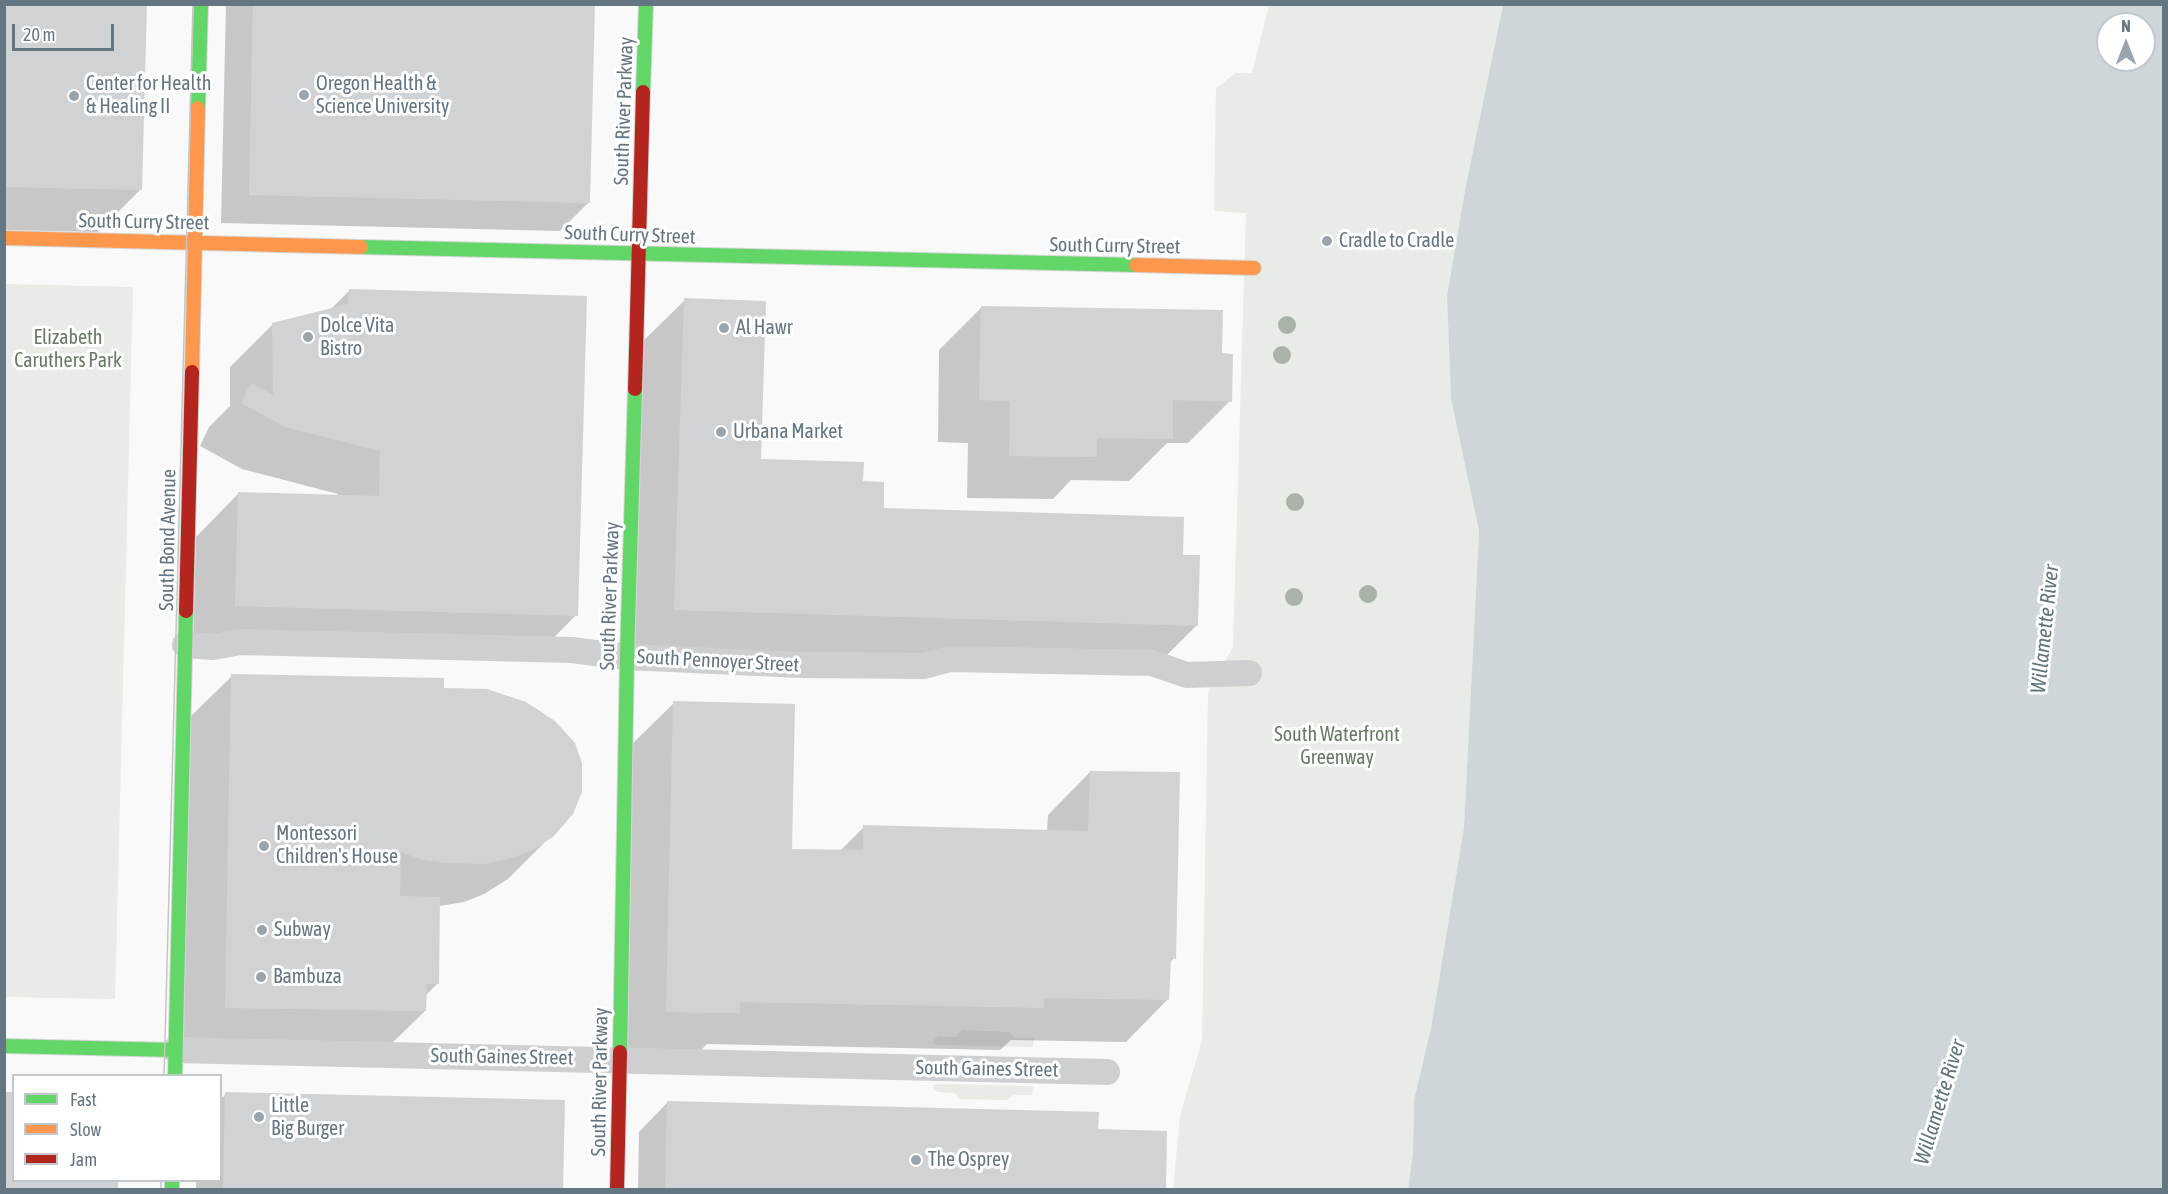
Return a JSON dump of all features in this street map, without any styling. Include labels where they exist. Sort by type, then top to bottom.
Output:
[{"type":"street","name":"South Bond Avenue","points":[[175,1074],[201,4]]},
{"type":"street","name":"South River Parkway","points":[[617,1190],[627,657],[646,4]]},
{"type":"street","name":"South Curry Street","points":[[4,238],[1254,268]]},
{"type":"street","name":"South Pennoyer Street","points":[[185,645],[213,646],[240,642],[572,650],[627,657],[801,665],[924,666],[950,659],[1152,663],[1187,675],[1249,673]]},
{"type":"street","name":"South Gaines Street","points":[[4,1046],[1107,1072]]},
{"type":"green space","name":"South Waterfront Greenway","points":[[1269,5],[1503,5],[1465,190],[1447,296],[1451,399],[1479,531],[1464,827],[1431,1028],[1414,1100],[1413,1152],[1408,1189],[1173,1190],[1180,1116],[1202,1040],[1208,693],[1233,647],[1246,213],[1214,211],[1216,88],[1236,73],[1252,73]]},
{"type":"green space","name":"Elizabeth Caruthers Park","points":[[5,284],[133,287],[115,999],[5,997]]},
{"type":"green space","points":[[962,1030],[1009,1032],[1015,1038],[1034,1038],[1033,1047],[938,1045],[932,1042],[938,1036],[956,1037]]},
{"type":"green space","points":[[937,1084],[1033,1086],[1032,1095],[1014,1095],[1007,1100],[961,1099],[955,1093],[937,1092],[932,1086]]},
{"type":"water","name":"Willamette River","points":[[1503,5],[2163,5],[2163,1189],[1408,1189],[1413,1152],[1414,1100],[1431,1028],[1464,827],[1479,531],[1451,399],[1447,296],[1465,190]]},
{"type":"building","name":"Center for Health & Healing II","points":[[4,4],[147,4],[142,190],[4,187]]},
{"type":"building","points":[[253,4],[595,4],[590,203],[249,195]]},
{"type":"building","points":[[349,289],[587,296],[578,616],[235,606],[238,492],[379,496],[380,451],[285,427],[241,403],[251,383],[273,395],[272,323],[348,304]]},
{"type":"building","points":[[684,298],[766,301],[761,459],[864,462],[863,481],[884,482],[884,508],[1184,517],[1183,555],[1200,555],[1198,626],[674,610]]},
{"type":"building","points":[[981,306],[1223,310],[1222,353],[1233,354],[1232,402],[1173,400],[1173,439],[1097,438],[1097,457],[1009,456],[1010,401],[979,400]]},
{"type":"building","points":[[231,674],[444,678],[444,688],[487,689],[526,702],[555,721],[575,743],[582,763],[582,792],[573,814],[553,837],[529,852],[484,864],[445,863],[420,859],[401,852],[400,896],[440,897],[439,984],[427,984],[426,1011],[225,1008]]},
{"type":"building","points":[[673,701],[795,704],[792,849],[863,850],[863,825],[1088,831],[1090,771],[1180,772],[1176,959],[1171,958],[1169,1000],[1044,998],[1044,1008],[740,1002],[740,1013],[666,1012]]},
{"type":"building","points":[[4,1092],[12,1092],[12,1182],[118,1182],[118,1190],[4,1190]]},
{"type":"building","points":[[225,1092],[565,1100],[563,1190],[223,1190]]},
{"type":"building","name":"The Osprey","points":[[667,1101],[1099,1112],[1098,1129],[1167,1131],[1166,1190],[665,1190]]},
{"type":"tram line","points":[[164,1074],[193,4]]},
{"type":"tram line","points":[[161,1182],[161,1190]]},
{"type":"traffic: fast","points":[[198,108],[201,4]]},
{"type":"traffic: fast","points":[[643,92],[646,4]]},
{"type":"traffic: fast","points":[[361,247],[1136,265]]},
{"type":"traffic: fast","points":[[620,1052],[627,657],[635,389]]},
{"type":"traffic: fast","points":[[175,1074],[186,611]]},
{"type":"traffic: fast","points":[[4,1046],[175,1050]]},
{"type":"traffic: fast","points":[[172,1182],[172,1190]]},
{"type":"traffic: slow","points":[[192,372],[198,108]]},
{"type":"traffic: slow","points":[[4,238],[361,247]]},
{"type":"traffic: slow","points":[[1136,265],[1254,268]]},
{"type":"traffic: jam","points":[[635,389],[643,92]]},
{"type":"traffic: jam","points":[[186,611],[192,372]]},
{"type":"traffic: jam","points":[[617,1190],[620,1052]]},
{"type":"place","name":"Oregon Health & Science University","points":[[304,95]]},
{"type":"place","name":"Center for Health & Healing II","points":[[74,96]]},
{"type":"place","name":"Cradle to Cradle","points":[[1327,241]]},
{"type":"place","name":"Al Hawr","points":[[724,328]]},
{"type":"place","name":"Dolce Vita Bistro","points":[[308,337]]},
{"type":"place","name":"Urbana Market","points":[[721,432]]},
{"type":"place","name":"Montessori Children's House","points":[[264,846]]},
{"type":"place","name":"Subway","points":[[262,930]]},
{"type":"place","name":"Bambuza","points":[[261,977]]},
{"type":"place","name":"Little Big Burger","points":[[259,1117]]},
{"type":"place","name":"The Osprey","points":[[916,1160]]}]
